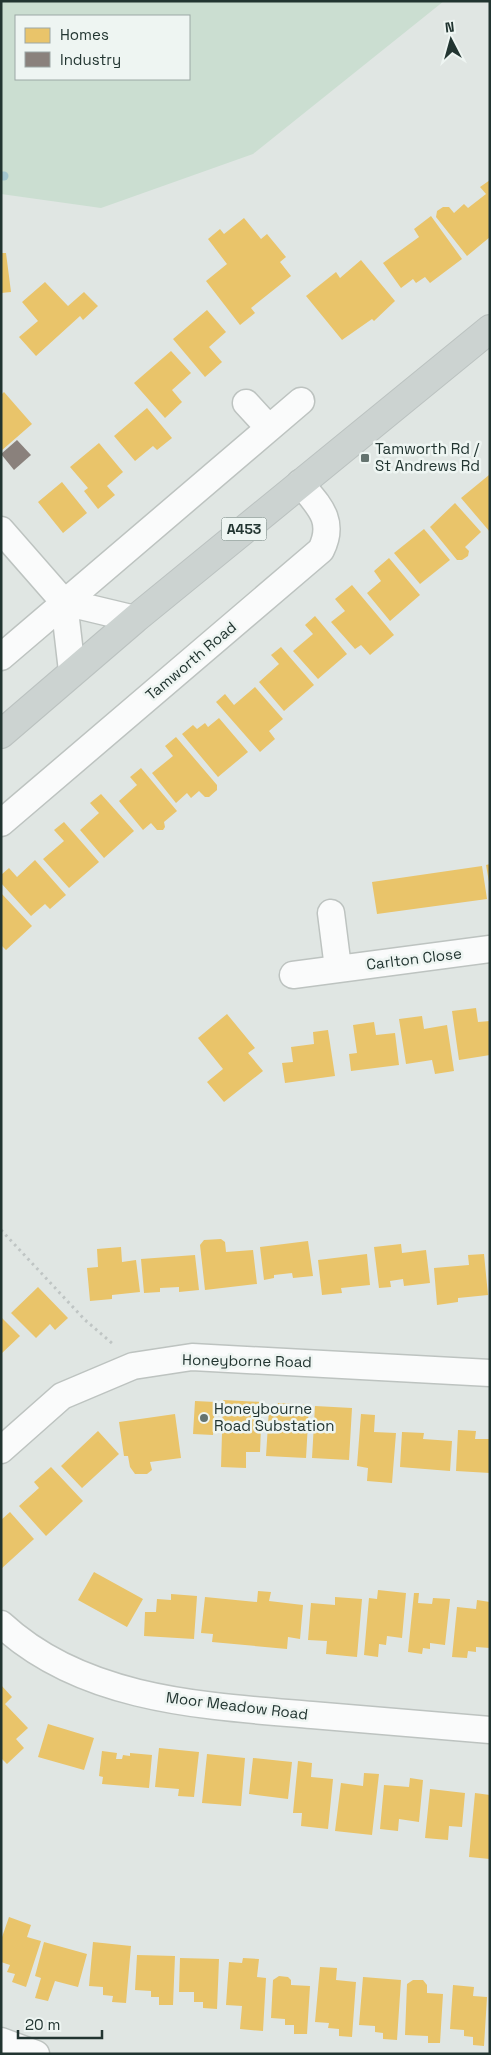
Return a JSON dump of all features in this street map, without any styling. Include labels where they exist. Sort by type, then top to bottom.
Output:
[{"type":"main road","name":"A453","points":[[1,734],[72,671],[490,329]]},
{"type":"street","points":[[1,657],[301,401]]},
{"type":"street","points":[[246,403],[269,428]]},
{"type":"street","name":"Tamworth Road","points":[[1,823],[321,550],[328,538],[328,524],[320,507],[300,483]]},
{"type":"street","points":[[1,530],[64,602],[72,671]]},
{"type":"street","points":[[64,602],[135,619]]},
{"type":"street","points":[[331,912],[338,968]]},
{"type":"street","name":"Carlton Close","points":[[294,975],[490,949]]},
{"type":"street","name":"Honeyborne Road","points":[[1,1450],[62,1396],[133,1366],[192,1357],[490,1373]]},
{"type":"street","name":"Moor Meadow Road","points":[[1,1624],[13,1636],[52,1661],[101,1683],[176,1700],[274,1712],[490,1730]]},
{"type":"street","points":[[1,2041],[36,2054]]},
{"type":"path","points":[[1,1230],[85,1320],[118,1348],[133,1366]]},
{"type":"green space","points":[[1,1],[444,1],[253,154],[101,208],[1,194]]},
{"type":"building: Homes","points":[[490,180],[490,237],[467,256],[436,217],[437,211],[443,207],[449,207],[454,213],[464,204],[468,208],[486,194],[480,187]]},
{"type":"building: Homes","points":[[431,216],[462,259],[430,283],[425,277],[416,283],[413,279],[401,288],[383,263],[419,237],[414,229]]},
{"type":"building: Homes","points":[[244,218],[261,239],[267,234],[286,257],[280,262],[291,276],[251,308],[255,313],[240,325],[206,281],[227,264],[208,239],[220,229],[224,234]]},
{"type":"building: Homes","points":[[1,253],[6,253],[11,292],[1,293]]},
{"type":"building: Homes","points":[[361,260],[395,301],[374,321],[372,319],[342,340],[306,296],[336,272],[340,278]]},
{"type":"building: Homes","points":[[45,282],[68,306],[84,292],[98,306],[83,320],[80,316],[36,356],[19,337],[38,321],[22,302]]},
{"type":"building: Homes","points":[[207,310],[226,332],[209,347],[222,362],[205,377],[173,339]]},
{"type":"building: Homes","points":[[171,351],[191,373],[172,390],[182,402],[165,418],[134,383]]},
{"type":"building: Homes","points":[[4,392],[32,424],[1,451],[1,395]]},
{"type":"building: Homes","points":[[147,408],[172,438],[157,450],[153,446],[135,461],[114,436]]},
{"type":"building: Homes","points":[[99,443],[123,472],[107,486],[115,495],[98,509],[84,491],[88,488],[70,467]]},
{"type":"building: Homes","points":[[490,476],[490,532],[461,498]]},
{"type":"building: Homes","points":[[62,482],[87,513],[63,533],[38,502]]},
{"type":"building: Homes","points":[[455,503],[481,532],[465,547],[469,551],[468,556],[462,560],[457,560],[430,527]]},
{"type":"building: Homes","points":[[424,529],[450,560],[420,584],[394,553]]},
{"type":"building: Homes","points":[[389,558],[420,595],[390,621],[367,593],[381,581],[374,571]]},
{"type":"building: Homes","points":[[352,585],[394,635],[370,655],[361,645],[355,649],[331,622],[345,611],[335,599]]},
{"type":"building: Homes","points":[[315,616],[347,654],[318,679],[293,651],[313,634],[305,625]]},
{"type":"building: Homes","points":[[281,647],[314,685],[284,711],[259,682],[279,664],[271,655]]},
{"type":"building: Homes","points":[[255,687],[283,719],[269,731],[275,739],[260,752],[216,702],[225,694],[234,705]]},
{"type":"building: Homes","points":[[219,718],[248,752],[218,777],[182,734],[193,725],[197,729],[205,723],[208,727]]},
{"type":"building: Homes","points":[[176,737],[217,785],[217,790],[209,797],[205,797],[199,791],[191,798],[187,793],[176,803],[152,773],[173,756],[165,746]]},
{"type":"building: Homes","points":[[141,768],[177,811],[164,822],[165,827],[163,830],[157,830],[151,823],[143,830],[119,801],[137,785],[130,777]]},
{"type":"building: Homes","points":[[101,794],[134,831],[104,858],[80,830],[99,813],[90,803]]},
{"type":"building: Homes","points":[[64,822],[99,862],[69,888],[43,859],[64,841],[54,830]]},
{"type":"building: Homes","points":[[35,860],[66,895],[50,909],[45,904],[31,916],[1,883],[1,875],[9,868],[17,877]]},
{"type":"building: Homes","points":[[490,864],[490,882],[489,882],[486,865]]},
{"type":"building: Homes","points":[[482,866],[487,899],[377,914],[372,882]]},
{"type":"building: Homes","points":[[1,893],[32,926],[6,950],[1,945]]},
{"type":"building: Homes","points":[[476,1008],[478,1022],[490,1021],[490,1055],[459,1060],[452,1011]]},
{"type":"building: Homes","points":[[227,1014],[255,1048],[248,1053],[263,1071],[224,1102],[207,1082],[223,1069],[198,1038]]},
{"type":"building: Homes","points":[[422,1016],[424,1029],[447,1025],[454,1071],[435,1074],[432,1060],[406,1064],[399,1019]]},
{"type":"building: Homes","points":[[374,1022],[376,1035],[395,1033],[399,1065],[351,1071],[349,1054],[357,1053],[353,1025]]},
{"type":"building: Homes","points":[[328,1030],[335,1076],[285,1083],[282,1063],[293,1062],[291,1047],[314,1044],[313,1032]]},
{"type":"building: Homes","points":[[221,1239],[225,1242],[226,1252],[253,1250],[257,1284],[205,1290],[200,1245],[204,1240]]},
{"type":"building: Homes","points":[[308,1241],[313,1276],[293,1278],[292,1273],[274,1275],[274,1278],[264,1280],[260,1247]]},
{"type":"building: Homes","points":[[401,1244],[402,1253],[426,1250],[430,1283],[404,1286],[403,1279],[390,1281],[391,1287],[379,1288],[374,1247]]},
{"type":"building: Homes","points":[[121,1247],[122,1262],[136,1260],[140,1292],[112,1295],[112,1299],[90,1301],[87,1268],[98,1267],[97,1249]]},
{"type":"building: Homes","points":[[367,1254],[370,1285],[341,1288],[342,1293],[322,1295],[318,1260]]},
{"type":"building: Homes","points":[[484,1254],[488,1295],[458,1298],[458,1302],[437,1305],[434,1268],[469,1265],[468,1255]]},
{"type":"building: Homes","points":[[195,1255],[199,1290],[179,1292],[179,1287],[160,1288],[160,1292],[144,1293],[141,1259]]},
{"type":"building: Homes","points":[[38,1287],[68,1318],[55,1330],[50,1324],[36,1338],[11,1313]]},
{"type":"building: Homes","points":[[1,1317],[20,1336],[1,1354]]},
{"type":"building: Homes","points":[[223,1400],[262,1402],[260,1452],[246,1452],[246,1468],[221,1467]]},
{"type":"building: Homes","name":"Honeybourne Road Substation","points":[[195,1401],[215,1402],[213,1435],[193,1434]]},
{"type":"building: Homes","points":[[278,1403],[309,1405],[306,1458],[266,1456],[269,1409],[277,1409]]},
{"type":"building: Homes","points":[[315,1406],[352,1408],[349,1460],[312,1458]]},
{"type":"building: Homes","points":[[175,1414],[181,1458],[150,1462],[152,1470],[147,1474],[135,1474],[130,1467],[128,1456],[124,1456],[119,1422]]},
{"type":"building: Homes","points":[[361,1414],[375,1415],[374,1432],[396,1433],[392,1483],[367,1481],[368,1468],[357,1466]]},
{"type":"building: Homes","points":[[458,1430],[476,1431],[475,1439],[490,1439],[490,1473],[456,1471]]},
{"type":"building: Homes","points":[[98,1431],[119,1454],[82,1488],[61,1466]]},
{"type":"building: Homes","points":[[402,1432],[424,1433],[423,1439],[452,1441],[450,1471],[400,1467]]},
{"type":"building: Homes","points":[[51,1467],[83,1501],[46,1536],[19,1506],[39,1488],[34,1482]]},
{"type":"building: Homes","points":[[10,1512],[34,1539],[1,1569],[1,1520]]},
{"type":"building: Homes","points":[[94,1572],[143,1599],[127,1627],[78,1600]]},
{"type":"building: Homes","points":[[378,1590],[406,1593],[402,1638],[387,1636],[386,1645],[379,1644],[378,1657],[364,1655],[369,1598],[377,1599]]},
{"type":"building: Homes","points":[[258,1591],[271,1592],[269,1601],[303,1605],[300,1639],[288,1637],[287,1649],[212,1642],[213,1634],[201,1633],[205,1597],[257,1602]]},
{"type":"building: Homes","points":[[414,1593],[419,1593],[418,1603],[432,1604],[433,1598],[450,1599],[445,1645],[430,1643],[430,1649],[423,1648],[422,1654],[408,1652]]},
{"type":"building: Homes","points":[[171,1594],[197,1596],[194,1639],[144,1636],[145,1612],[156,1612],[157,1599],[171,1600]]},
{"type":"building: Homes","points":[[335,1597],[362,1599],[357,1657],[326,1654],[327,1641],[308,1640],[311,1603],[335,1605]]},
{"type":"building: Homes","points":[[477,1600],[490,1602],[490,1648],[476,1647],[476,1652],[468,1651],[467,1658],[452,1657],[457,1607],[476,1609]]},
{"type":"building: Homes","points":[[1,1685],[12,1697],[5,1704],[28,1728],[16,1739],[24,1748],[7,1764],[1,1758]]},
{"type":"building: Homes","points":[[48,1724],[94,1738],[84,1770],[38,1757]]},
{"type":"building: Homes","points":[[159,1748],[199,1752],[194,1797],[178,1796],[179,1789],[155,1787]]},
{"type":"building: Homes","points":[[102,1751],[117,1753],[116,1759],[122,1759],[123,1755],[130,1756],[130,1753],[152,1755],[149,1788],[102,1784],[103,1777],[99,1776]]},
{"type":"building: Homes","points":[[207,1754],[245,1758],[241,1806],[202,1803]]},
{"type":"building: Homes","points":[[253,1758],[292,1762],[288,1799],[249,1794]]},
{"type":"building: Homes","points":[[298,1761],[312,1763],[311,1777],[333,1779],[328,1829],[301,1826],[302,1813],[293,1813]]},
{"type":"building: Homes","points":[[364,1773],[379,1774],[372,1835],[335,1831],[341,1783],[363,1786]]},
{"type":"building: Homes","points":[[410,1778],[423,1780],[419,1822],[399,1819],[398,1831],[380,1829],[384,1785],[409,1787]]},
{"type":"building: Homes","points":[[430,1789],[465,1793],[462,1827],[449,1826],[448,1840],[425,1838]]},
{"type":"building: Homes","points":[[475,1793],[490,1795],[490,1859],[469,1857]]},
{"type":"building: Homes","points":[[9,1917],[31,1925],[27,1937],[41,1941],[26,1987],[12,1982],[15,1974],[7,1972],[10,1965],[1,1962],[1,1940]]},
{"type":"building: Homes","points":[[44,1942],[87,1954],[78,1987],[55,1981],[48,2001],[35,1998],[41,1978],[35,1976]]},
{"type":"building: Homes","points":[[93,1942],[131,1946],[126,2003],[112,2002],[113,1996],[103,1995],[103,1987],[89,1986]]},
{"type":"building: Homes","points":[[137,1955],[175,1956],[173,2005],[159,2005],[159,1997],[151,1997],[151,1991],[135,1990]]},
{"type":"building: Homes","points":[[180,1958],[219,1959],[217,2009],[203,2008],[203,2002],[194,2002],[194,1992],[179,1992]]},
{"type":"building: Homes","points":[[243,1958],[259,1959],[257,1977],[266,1978],[263,2031],[240,2029],[242,2006],[226,2005],[229,1962],[242,1963]]},
{"type":"building: Homes","points":[[320,1967],[337,1968],[336,1980],[356,1982],[352,2037],[339,2036],[339,2029],[328,2028],[329,2023],[315,2022]]},
{"type":"building: Homes","points":[[279,1976],[288,1977],[291,1980],[291,1985],[310,1986],[307,2034],[294,2034],[294,2025],[285,2025],[285,2019],[271,2018],[273,1980]]},
{"type":"building: Homes","points":[[363,1977],[401,1980],[397,2040],[383,2039],[383,2033],[375,2032],[375,2026],[359,2025]]},
{"type":"building: Homes","points":[[413,1980],[423,1980],[427,1985],[427,1993],[443,1994],[440,2043],[428,2043],[428,2036],[405,2035],[407,1984]]},
{"type":"building: Homes","points":[[453,1985],[474,1987],[473,1996],[487,1997],[484,2046],[473,2045],[473,2037],[464,2036],[464,2030],[450,2029]]},
{"type":"building: Industry","points":[[17,440],[31,455],[14,470],[1,454]]},
{"type":"place","name":"Tamworth Rd / St Andrews Rd","points":[[365,458]]},
{"type":"place","name":"Honeybourne Road Substation","points":[[204,1418]]}]
